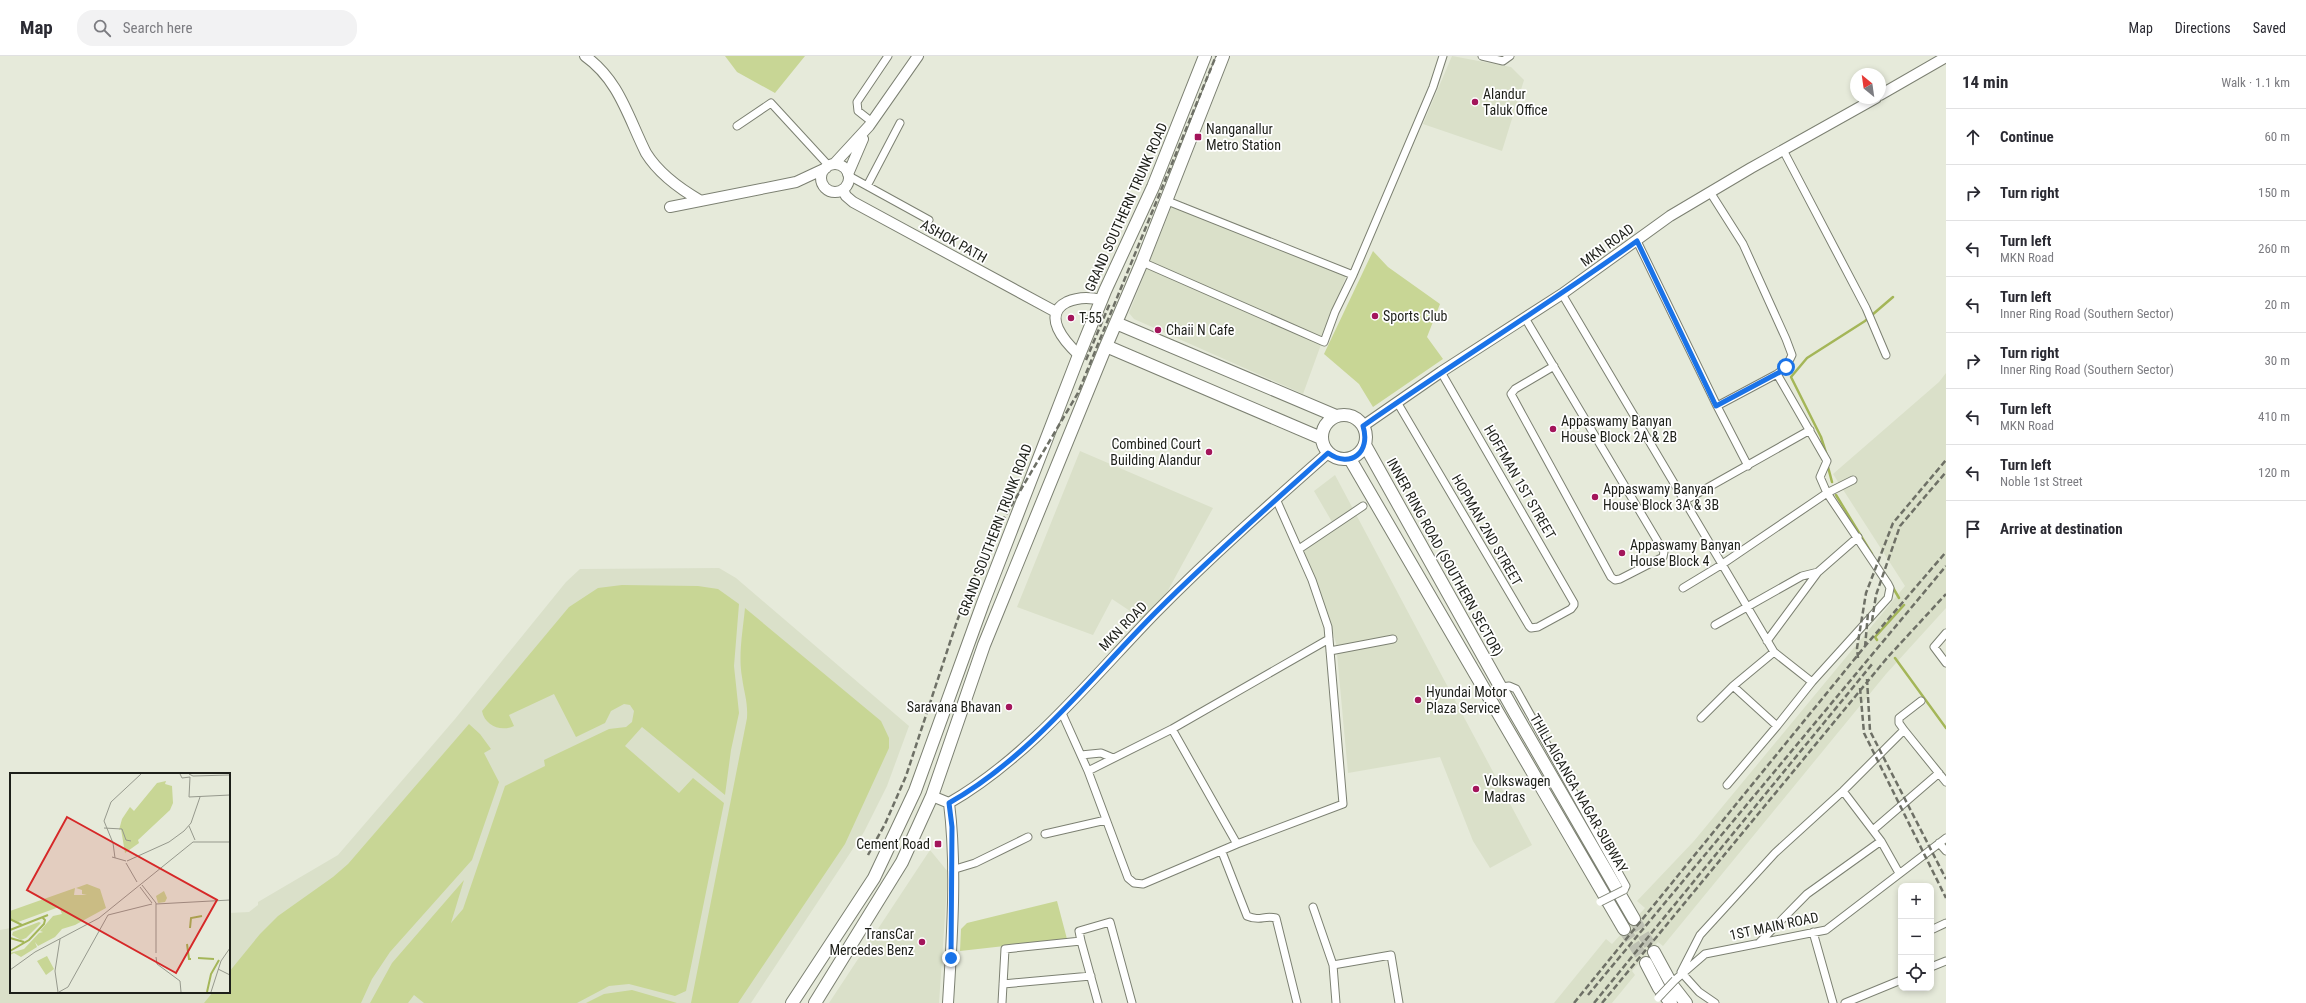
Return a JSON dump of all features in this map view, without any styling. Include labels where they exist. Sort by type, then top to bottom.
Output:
[{"type":"main road","name":"GRAND SOUTHERN TRUNK ROAD","points":[[792,1003],[874,878],[915,791],[983,603],[1078,355],[1101,300],[1153,187],[1204,56]]},
{"type":"main road","points":[[815,1003],[890,884],[932,796],[984,645],[1106,346],[1142,262],[1165,200],[1223,56]]},
{"type":"main road","points":[[1116,323],[1336,416],[1345,415],[1353,417],[1363,426]]},
{"type":"main road","points":[[1106,346],[1321,438],[1328,453],[1341,460],[1350,459],[1359,454],[1365,446]]},
{"type":"main road","points":[[1321,438],[1326,425],[1336,416]]},
{"type":"main road","name":"INNER RING ROAD (SOUTHERN SECTOR)","points":[[1363,426],[1366,436],[1365,446],[1500,685]]},
{"type":"main road","points":[[1350,459],[1484,691],[1500,685]]},
{"type":"main road","name":"THILLAIGANGA NAGAR SUBWAY","points":[[1500,685],[1634,919]]},
{"type":"main road","name":"THILLAIGANGA NAGAR SUBWAY","points":[[1484,691],[1624,929]]},
{"type":"main road","points":[[915,791],[932,796]]},
{"type":"main road","points":[[874,878],[890,884]]},
{"type":"main road","points":[[1654,952],[1672,984],[1686,1003]]},
{"type":"main road","points":[[1646,963],[1659,988],[1671,1003]]},
{"type":"street","points":[[585,56],[613,83],[652,163],[682,190],[701,201]]},
{"type":"street","points":[[870,124],[858,111],[857,102],[888,56]]},
{"type":"street","points":[[824,186],[821,178],[830,166],[870,124],[918,56]]},
{"type":"street","points":[[1142,262],[1324,342],[1335,312],[1354,276],[1433,87],[1444,56]]},
{"type":"street","points":[[1482,56],[1503,61],[1510,56]]},
{"type":"street","points":[[1886,92],[1942,57]]},
{"type":"street","points":[[737,126],[771,104],[830,166]]},
{"type":"street","name":"MKN ROAD","points":[[1363,426],[1441,372],[1562,294],[1670,216],[1865,104]]},
{"type":"street","points":[[867,186],[900,123]]},
{"type":"street","points":[[670,207],[796,182],[813,182],[824,186],[831,191],[842,190],[847,186],[849,175],[870,124]]},
{"type":"street","points":[[1783,150],[1866,308],[1886,355]]},
{"type":"street","points":[[796,182],[830,166],[845,168],[849,175],[929,220]]},
{"type":"street","name":"ASHOK PATH","points":[[842,190],[851,201],[1056,312]]},
{"type":"street","points":[[1710,192],[1743,244],[1792,354],[1786,367],[1777,374],[1716,406]]},
{"type":"street","points":[[1165,200],[1354,276]]},
{"type":"street","points":[[1637,241],[1716,406],[1748,466]]},
{"type":"street","points":[[1562,294],[1747,609],[1774,652],[1812,682]]},
{"type":"street","points":[[1078,355],[1060,333],[1055,320],[1056,312],[1060,306],[1071,300],[1084,298],[1101,300]]},
{"type":"street","points":[[1525,318],[1554,366],[1664,552],[1663,557],[1620,579],[1615,580],[1611,576],[1511,394],[1515,389],[1554,366]]},
{"type":"street","name":"HOFFMAN 1ST STREET","points":[[1441,372],[1574,605]]},
{"type":"street","points":[[1727,785],[1778,726],[1812,682],[1888,598],[1890,593],[1888,584],[1858,537],[1827,493],[1820,477],[1827,461],[1777,374]]},
{"type":"street","name":"HOPMAN 2ND STREET","points":[[1397,402],[1529,626],[1531,628],[1538,627],[1574,605]]},
{"type":"street","points":[[1684,501],[1810,430]]},
{"type":"street","name":"MKN ROAD","points":[[949,803],[968,792],[997,771],[1061,711],[1157,612],[1276,499],[1328,453]]},
{"type":"street","points":[[1683,588],[1721,565],[1827,493],[1853,480]]},
{"type":"street","points":[[1061,711],[1088,771],[1128,878],[1134,883],[1143,884],[1238,844],[1343,804],[1330,639],[1325,616],[1299,549],[1276,499]]},
{"type":"street","points":[[1299,549],[1363,506]]},
{"type":"street","points":[[1767,641],[1818,572],[1858,537]]},
{"type":"street","points":[[1716,625],[1747,609],[1802,576],[1818,572]]},
{"type":"street","points":[[1946,633],[1934,647],[1946,663]]},
{"type":"street","points":[[1088,771],[1172,729],[1330,639]]},
{"type":"street","points":[[1330,651],[1393,639]]},
{"type":"street","points":[[1701,718],[1733,686],[1774,652]]},
{"type":"street","points":[[1500,685],[1510,686],[1516,689],[1626,886],[1624,890],[1599,903]]},
{"type":"street","points":[[1733,686],[1778,726]]},
{"type":"street","points":[[1921,700],[1899,718],[1899,723],[1946,782]]},
{"type":"street","points":[[1172,729],[1238,844]]},
{"type":"street","points":[[1715,1003],[1699,992],[1681,972],[1700,935],[1775,853],[1843,791],[1904,730]]},
{"type":"street","points":[[1080,755],[1101,753],[1113,758]]},
{"type":"street","points":[[1873,830],[1939,773]]},
{"type":"street","points":[[1843,791],[1881,841],[1899,873]]},
{"type":"street","points":[[932,796],[949,803],[952,827],[948,1003]]},
{"type":"street","points":[[1044,834],[1106,820]]},
{"type":"street","points":[[952,870],[975,864],[1028,837]]},
{"type":"street","name":"1ST MAIN ROAD","points":[[1656,1001],[1681,972],[1705,954],[1826,930],[1946,838]]},
{"type":"street","points":[[1758,943],[1807,894],[1881,841]]},
{"type":"street","points":[[1939,843],[1946,852]]},
{"type":"street","points":[[1222,852],[1247,916],[1256,920],[1269,916],[1276,918],[1296,1003]]},
{"type":"street","points":[[1313,907],[1333,964],[1336,1003]]},
{"type":"street","points":[[1098,1003],[1079,931],[1110,922],[1132,1003]]},
{"type":"street","points":[[1934,929],[1946,923]]},
{"type":"street","points":[[1813,932],[1833,1003]]},
{"type":"street","points":[[1002,1003],[1005,949],[1082,941]]},
{"type":"street","points":[[1333,964],[1391,955],[1399,1003]]},
{"type":"street","points":[[1934,966],[1946,961]]},
{"type":"street","points":[[1003,984],[1091,976]]},
{"type":"street","points":[[1844,1003],[1898,981]]},
{"type":"shaded area","name":"Alandur Taluk Office","points":[[1452,56],[1511,67],[1524,80],[1502,151],[1423,124]]},
{"type":"shaded area","points":[[1173,203],[1347,273],[1303,394],[1134,319],[1129,313]]},
{"type":"shaded area","points":[[1946,373],[1946,608],[1886,674],[1663,946],[1658,942],[1632,971],[1635,975],[1612,1003],[1554,1003],[1606,939],[1612,944],[1645,908],[1637,901],[1694,841],[1905,586],[1833,474],[1939,382]]},
{"type":"shaded area","points":[[1080,451],[1213,508],[1160,605],[1145,621],[1112,599],[1093,635],[1017,607]]},
{"type":"shaded area","points":[[1335,475],[1532,845],[1490,868],[1473,841],[1440,757],[1348,773],[1336,643],[1322,597],[1303,549],[1335,527],[1314,491]]},
{"type":"shaded area","points":[[719,568],[736,578],[909,726],[887,786],[864,832],[751,1003],[0,1003],[0,930],[10,928],[10,993],[230,993],[230,913],[249,912],[258,905],[258,902],[338,855],[455,719],[566,582],[580,569]]},
{"type":"shaded area","points":[[930,850],[948,872],[939,1003],[829,1003]]},
{"type":"green space","points":[[725,56],[805,56],[775,93],[737,72]]},
{"type":"green space","points":[[1373,251],[1388,267],[1440,304],[1427,337],[1443,359],[1373,407],[1359,384],[1324,354]]},
{"type":"green space","points":[[622,585],[698,586],[718,589],[739,604],[734,666],[739,713],[731,750],[725,795],[642,727],[625,746],[679,793],[693,778],[724,803],[686,991],[675,996],[629,984],[609,986],[577,1003],[424,1003],[414,995],[408,1003],[370,1003],[392,963],[464,880],[451,923],[463,909],[505,786],[545,766],[544,760],[609,729],[626,727],[632,722],[634,711],[630,705],[624,704],[611,711],[605,723],[576,737],[554,694],[509,715],[514,726],[509,728],[499,728],[490,724],[486,721],[482,711],[569,607],[598,588]]},
{"type":"green space","points":[[745,608],[881,721],[889,738],[889,748],[845,844],[738,1003],[691,1003],[747,718],[740,660]]},
{"type":"green space","points":[[469,724],[480,734],[491,749],[484,753],[499,782],[472,860],[390,952],[372,979],[361,1003],[204,1003],[212,993],[230,993],[230,971],[260,934],[278,916],[333,877],[348,864]]},
{"type":"green space","points":[[1057,901],[1067,939],[960,951],[961,929],[967,923]]},
{"type":"green space","points":[[632,990],[677,1003],[586,1003],[604,994]]},
{"type":"waterway","points":[[1827,456],[1821,437],[1791,377],[1807,358],[1865,321],[1893,297]]},
{"type":"waterway","points":[[1828,467],[1832,482]]},
{"type":"waterway","points":[[1836,495],[1872,554]]},
{"type":"waterway","points":[[1892,586],[1899,598]]},
{"type":"waterway","points":[[1877,640],[1875,637],[1904,605]]},
{"type":"waterway","points":[[1895,658],[1946,728]]},
{"type":"tunnel","points":[[1634,919],[1654,952]]},
{"type":"tunnel","points":[[1624,929],[1646,963]]},
{"type":"railway","points":[[868,855],[885,824],[906,776],[957,621],[984,552],[1078,393],[1216,56]]},
{"type":"railway","points":[[1086,360],[1110,303]]},
{"type":"railway","points":[[1858,658],[1857,648],[1866,593],[1893,523],[1946,460]]},
{"type":"railway","points":[[1872,621],[1876,595],[1900,526],[1946,472]]},
{"type":"railway","points":[[1574,1003],[1866,645],[1946,552]]},
{"type":"railway","points":[[1588,995],[1946,566]]},
{"type":"railway","points":[[1602,1003],[1887,658],[1946,594]]},
{"type":"railway","points":[[1865,647],[1868,613]]},
{"type":"railway","points":[[1594,1003],[1873,663]]},
{"type":"railway","points":[[1867,679],[1870,731],[1946,879]]},
{"type":"railway","points":[[1860,688],[1864,733],[1946,898]]},
{"type":"place","name":"Alandur Taluk Office","points":[[1475,102]]},
{"type":"place","name":"Nanganallur Metro Station","points":[[1198,137]]},
{"type":"place","name":"Sports Club","points":[[1375,316]]},
{"type":"place","name":"T-55","points":[[1071,318]]},
{"type":"place","name":"Chaii N Cafe","points":[[1158,330]]},
{"type":"place","name":"Appaswamy Banyan House Block 2A & 2B","points":[[1553,429]]},
{"type":"place","name":"Combined Court Building Alandur","points":[[1209,452]]},
{"type":"place","name":"Appaswamy Banyan House Block 3A & 3B","points":[[1595,497]]},
{"type":"place","name":"Appaswamy Banyan House Block 4","points":[[1622,553]]},
{"type":"place","name":"Hyundai Motor Plaza Service","points":[[1418,700]]},
{"type":"place","name":"Saravana Bhavan","points":[[1009,707]]},
{"type":"place","name":"Volkswagen Madras","points":[[1476,789]]},
{"type":"place","name":"Cement Road","points":[[938,844]]},
{"type":"place","name":"TransCar Mercedes Benz","points":[[922,942]]},
{"type":"route","points":[[951,958],[952,827],[949,803],[968,792],[997,771],[1031,740],[1157,612],[1233,538],[1309,469],[1328,453],[1341,460],[1350,459],[1359,454],[1365,446],[1366,436],[1363,426],[1441,372],[1562,294],[1637,241],[1716,406],[1784,370],[1786,367]]}]
